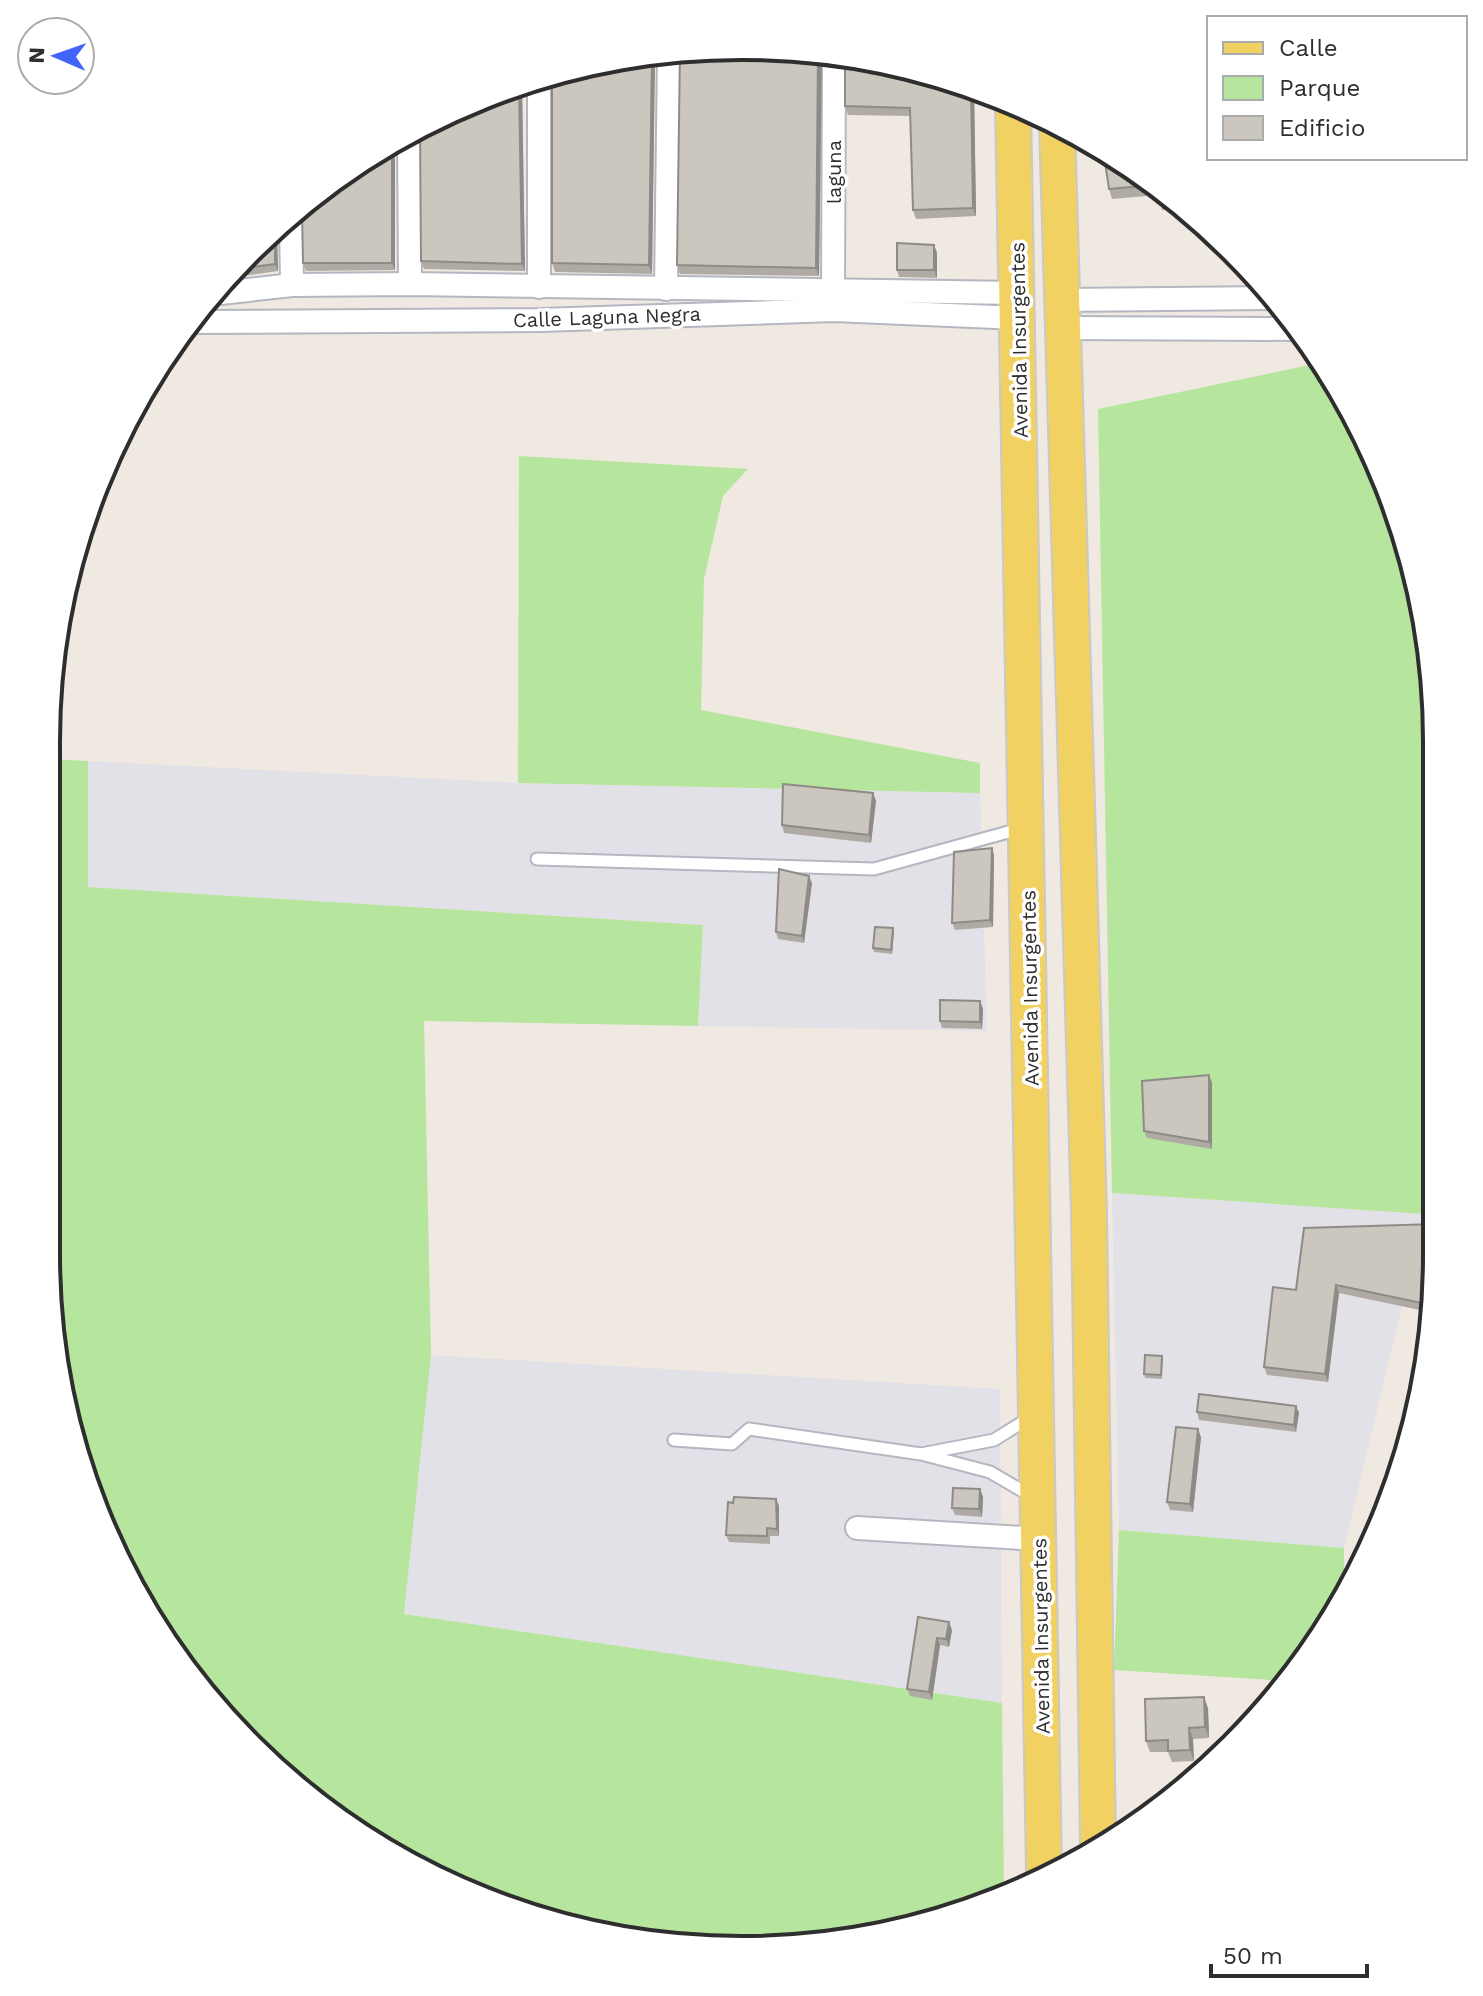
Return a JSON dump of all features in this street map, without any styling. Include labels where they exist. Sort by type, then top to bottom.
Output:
[{"type":"main road","name":"Avenida Insurgentes","points":[[1013,117],[1044,1866]]},
{"type":"main road","points":[[1057,138],[1089,1213],[1098,1835]]},
{"type":"main road","points":[[1022,537],[1067,536]]},
{"type":"main road","points":[[1027,827],[1077,826]]},
{"type":"main road","points":[[1041,1671],[1096,1671]]},
{"type":"street","points":[[666,289],[669,64]]},
{"type":"street","name":"laguna","points":[[833,291],[834,67]]},
{"type":"street","points":[[539,91],[539,287]]},
{"type":"street","points":[[409,147],[410,284]]},
{"type":"street","points":[[291,230],[292,285]]},
{"type":"street","name":"Calle Laguna Negra","points":[[229,292],[292,285],[410,284],[833,291],[1018,306]]},
{"type":"street","points":[[1061,314],[1260,299]]},
{"type":"street","name":"Calle Laguna Negra","points":[[205,322],[541,320],[1018,306]]},
{"type":"street","points":[[1061,314],[1283,328]]},
{"type":"street","points":[[857,1528],[1039,1539]]},
{"type":"lane","points":[[537,859],[874,869],[1027,827]]},
{"type":"lane","points":[[921,1454],[994,1440],[1037,1414]]},
{"type":"lane","points":[[674,1440],[732,1444],[749,1429],[921,1454],[990,1472],[1038,1500]]},
{"type":"shaded area","points":[[88,761],[518,783],[980,793],[987,1031],[698,1026],[703,925],[88,887]]},
{"type":"shaded area","points":[[1112,1193],[1423,1214],[1344,1548],[1119,1530]]},
{"type":"shaded area","points":[[431,1355],[1000,1389],[1002,1703],[404,1614]]},
{"type":"green space","points":[[1309,365],[1353,440],[1371,481],[1400,565],[1410,609],[1422,697],[1423,1214],[1112,1193],[1098,409]]},
{"type":"green space","points":[[519,456],[748,469],[723,496],[704,579],[701,710],[980,763],[980,793],[518,783]]},
{"type":"green space","points":[[60,760],[88,761],[88,887],[703,925],[698,1026],[424,1021],[431,1355],[404,1614],[1002,1703],[1004,1883],[918,1913],[874,1923],[786,1935],[697,1935],[653,1930],[565,1913],[522,1900],[440,1866],[401,1845],[327,1795],[260,1736],[229,1704],[175,1633],[130,1556],[96,1474],[73,1387],[61,1299],[60,1254]]},
{"type":"green space","points":[[1119,1530],[1344,1548],[1344,1573],[1308,1633],[1273,1680],[1114,1670]]},
{"type":"building","points":[[742,60],[818,65],[816,268],[677,265],[680,63]]},
{"type":"building","points":[[652,66],[649,265],[552,263],[552,87]]},
{"type":"building","points":[[845,68],[918,83],[971,100],[973,208],[913,210],[910,108],[845,106]]},
{"type":"building","points":[[519,97],[522,264],[421,261],[420,141]]},
{"type":"building","points":[[392,157],[392,263],[303,263],[302,221]]},
{"type":"building","points":[[1106,166],[1136,187],[1109,189]]},
{"type":"building","points":[[897,243],[934,245],[934,270],[897,270]]},
{"type":"building","points":[[275,245],[275,264],[253,267]]},
{"type":"building","points":[[783,784],[873,793],[869,835],[782,825]]},
{"type":"building","points":[[992,848],[990,920],[952,923],[954,852]]},
{"type":"building","points":[[779,869],[809,876],[802,936],[776,932]]},
{"type":"building","points":[[875,927],[893,928],[891,950],[873,948]]},
{"type":"building","points":[[940,1000],[980,1001],[980,1022],[940,1021]]},
{"type":"building","points":[[1209,1075],[1209,1142],[1144,1131],[1142,1081]]},
{"type":"building","points":[[1423,1224],[1422,1303],[1336,1285],[1325,1374],[1264,1367],[1273,1287],[1296,1290],[1304,1228]]},
{"type":"building","points":[[1145,1355],[1162,1356],[1161,1375],[1144,1374]]},
{"type":"building","points":[[1199,1394],[1296,1406],[1294,1425],[1197,1412]]},
{"type":"building","points":[[1176,1427],[1198,1429],[1190,1504],[1167,1502]]},
{"type":"building","points":[[953,1488],[980,1489],[979,1509],[952,1508]]},
{"type":"building","points":[[734,1497],[776,1499],[777,1529],[767,1528],[767,1536],[726,1535],[728,1502],[733,1503]]},
{"type":"building","points":[[918,1617],[949,1622],[946,1639],[937,1638],[929,1692],[907,1689]]},
{"type":"building","points":[[1204,1697],[1205,1727],[1189,1728],[1190,1750],[1168,1751],[1168,1740],[1146,1741],[1145,1699]]}]
